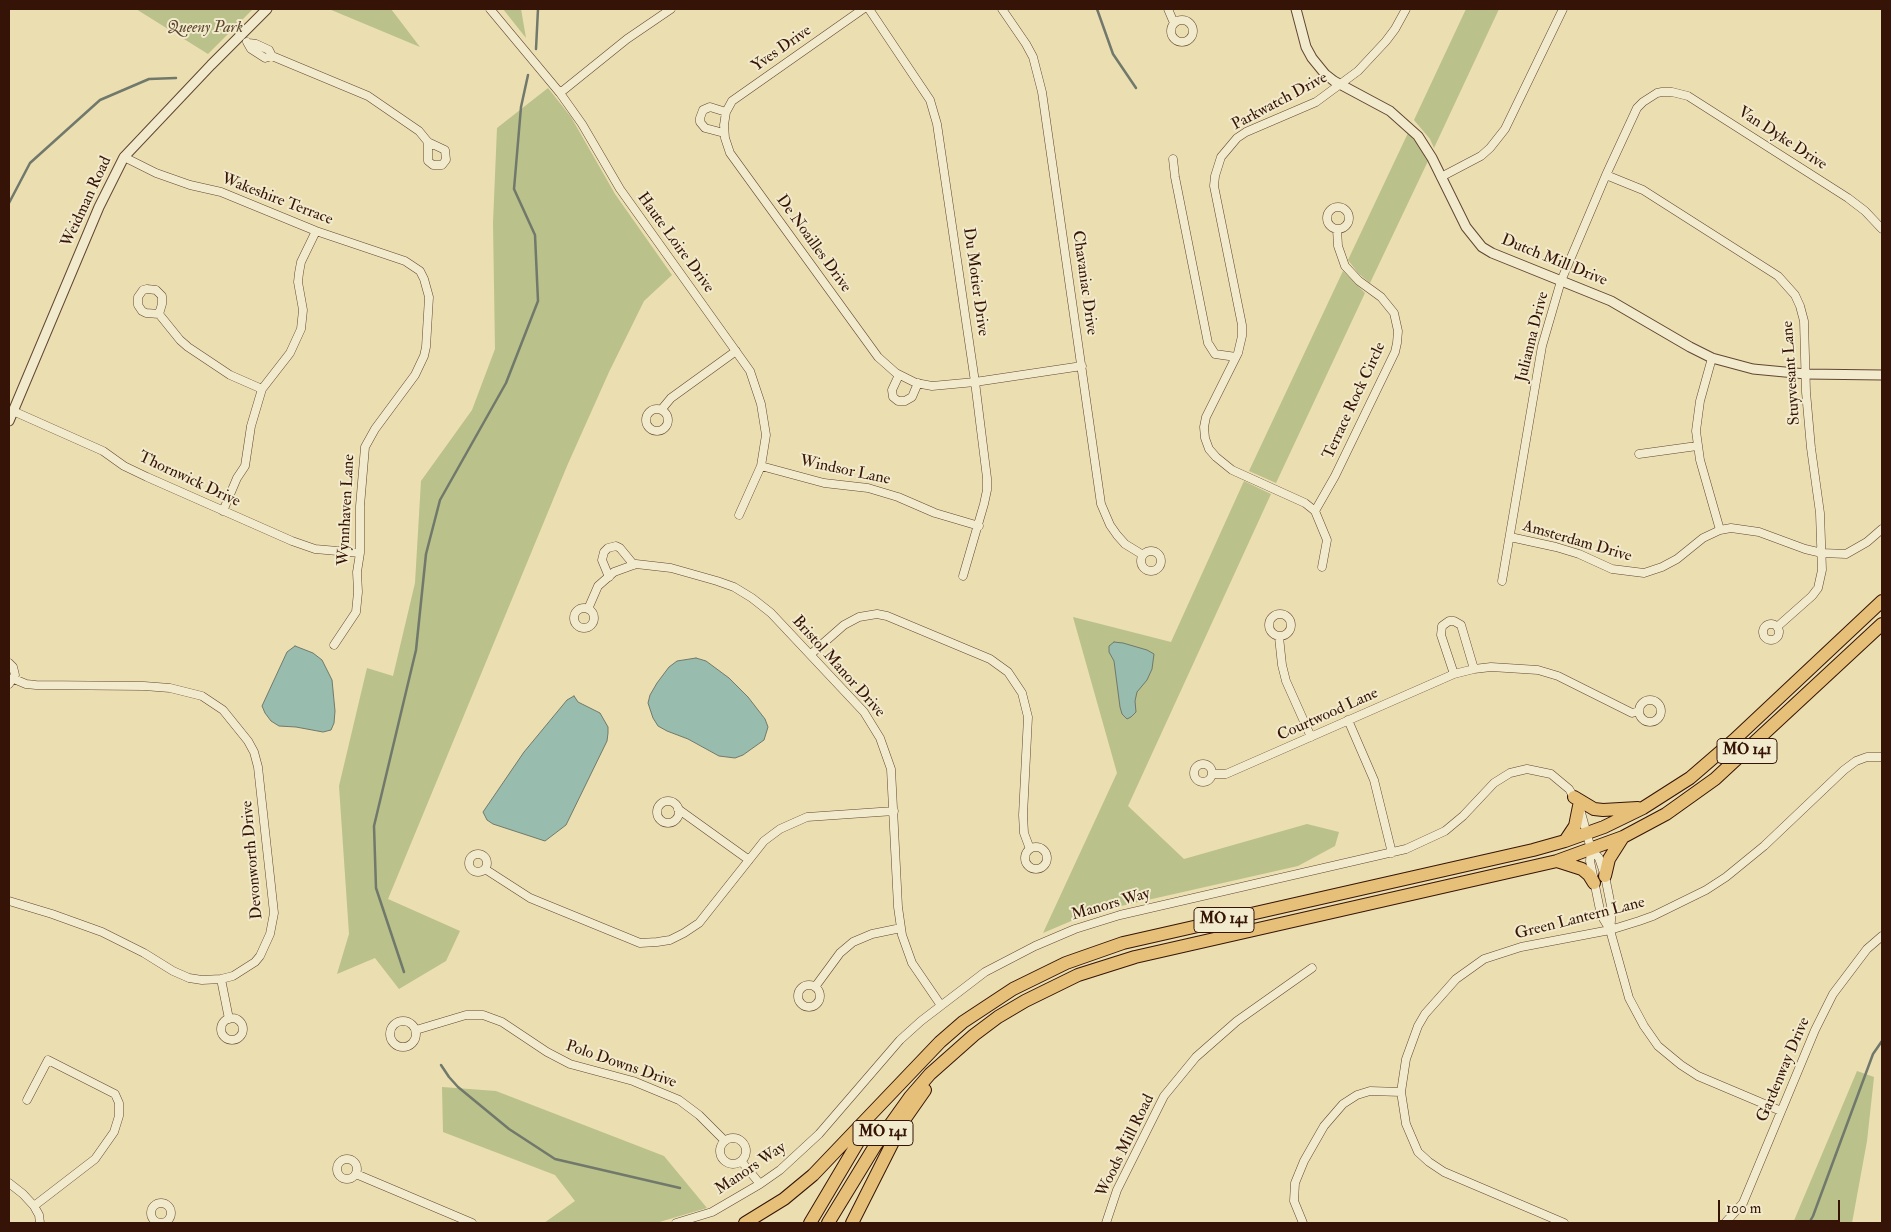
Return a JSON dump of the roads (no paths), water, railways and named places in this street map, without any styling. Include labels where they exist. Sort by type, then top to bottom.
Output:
[{"type":"highway","name":"MO 141","points":[[810,1223],[873,1118],[898,1085],[940,1042],[988,1005],[1039,975],[1094,952],[1167,933],[1533,850],[1587,833],[1643,808],[1686,780],[1713,758],[1882,601]]},
{"type":"highway","name":"MO 141","points":[[828,1223],[891,1120],[930,1074],[952,1053],[992,1021],[1025,1001],[1051,987],[1106,965],[1557,861],[1623,837],[1666,814],[1715,779],[1882,624]]},
{"type":"highway","points":[[1565,841],[1575,826],[1577,802],[1594,809],[1603,810],[1643,808]]},
{"type":"highway","points":[[1557,861],[1582,869],[1589,875],[1600,879],[1609,859],[1623,837]]},
{"type":"highway","points":[[852,1223],[904,1120],[952,1053]]},
{"type":"highway","points":[[745,1223],[784,1199],[813,1175],[898,1085]]},
{"type":"street","name":"Weidman Road","points":[[9,421],[99,207],[124,157],[267,9]]},
{"type":"street","name":"Haute Loire Drive","points":[[490,9],[560,93],[582,124],[616,182],[750,371],[761,404],[766,435],[761,466],[739,515]]},
{"type":"street","points":[[560,93],[627,39],[671,9]]},
{"type":"street","name":"Yves Drive","points":[[725,115],[732,101],[864,9]]},
{"type":"street","name":"Du Motier Drive","points":[[869,9],[925,91],[938,124],[976,382],[987,478],[987,490],[963,576]]},
{"type":"street","name":"Chavaniac Drive","points":[[1002,9],[1026,44],[1038,73],[1101,504],[1116,535],[1143,555]]},
{"type":"street","points":[[1168,9],[1174,24]]},
{"type":"street","name":"Dutch Mill Drive","points":[[1296,9],[1306,47],[1325,74],[1341,85],[1390,111],[1418,136],[1442,177],[1466,227],[1482,247],[1492,253],[1611,300],[1712,358],[1753,369],[1806,374],[1882,375]]},
{"type":"street","name":"Parkwatch Drive","points":[[1315,511],[1305,503],[1232,470],[1209,450],[1205,438],[1204,427],[1206,417],[1236,357],[1242,336],[1242,325],[1214,186],[1219,162],[1227,148],[1246,132],[1316,102],[1341,85],[1372,58],[1395,29],[1406,9]]},
{"type":"street","points":[[1442,177],[1480,156],[1490,148],[1505,130],[1562,9]]},
{"type":"street","points":[[240,36],[249,43],[251,49],[265,58],[272,56],[368,96],[419,131],[428,142]]},
{"type":"street","name":"Van Dyke Drive","points":[[1657,93],[1672,92],[1688,96],[1848,198],[1865,210],[1882,229]]},
{"type":"street","name":"Julianna Drive","points":[[1502,580],[1542,346],[1561,281],[1637,108],[1657,93]]},
{"type":"street","points":[[724,133],[705,128],[702,126],[700,118],[703,110],[710,107],[725,115]]},
{"type":"street","name":"De Noailles Drive","points":[[725,115],[724,133],[730,153],[886,366],[918,384],[932,386],[976,382],[1082,366]]},
{"type":"street","name":"Wakeshire Terrace","points":[[124,157],[156,173],[190,185],[221,192],[316,231],[405,261],[420,271]]},
{"type":"street","points":[[1173,160],[1208,343],[1215,354],[1236,357]]},
{"type":"street","name":"Stuyvesant Lane","points":[[1606,175],[1643,190],[1778,276],[1795,295],[1800,306],[1804,321],[1811,448],[1820,513],[1821,579],[1818,588],[1806,602],[1777,627]]},
{"type":"street","name":"Terrace Rock Circle","points":[[1315,511],[1340,467],[1395,352],[1398,331],[1394,313],[1381,297],[1359,281],[1345,266],[1338,246],[1338,229]]},
{"type":"street","points":[[223,511],[234,485],[245,466],[251,426],[262,389],[290,353],[301,329],[303,310],[298,282],[299,273],[301,262],[316,231]]},
{"type":"street","name":"Wynnhaven Lane","points":[[334,645],[356,612],[357,572],[360,553],[360,506],[365,447],[375,429],[415,375],[426,347],[429,297],[428,288],[420,271]]},
{"type":"street","points":[[159,314],[188,347],[226,372],[262,389]]},
{"type":"street","points":[[661,410],[671,398],[736,352]]},
{"type":"street","points":[[1712,358],[1696,417],[1697,446],[1720,530]]},
{"type":"street","points":[[899,375],[892,390],[894,397],[898,401],[905,401],[912,396],[918,384]]},
{"type":"street","name":"Thornwick Drive","points":[[13,411],[92,445],[134,471],[303,545],[315,549],[360,553]]},
{"type":"street","points":[[1639,454],[1697,446]]},
{"type":"street","name":"Windsor Lane","points":[[761,466],[824,483],[868,488],[898,497],[935,513],[978,526]]},
{"type":"street","points":[[1315,511],[1327,540],[1322,567]]},
{"type":"street","name":"Amsterdam Drive","points":[[1510,537],[1579,554],[1612,570],[1644,572],[1662,567],[1677,559],[1703,538],[1720,530],[1731,528],[1759,532],[1789,544],[1822,553],[1846,554],[1867,542],[1882,528]]},
{"type":"street","points":[[609,577],[602,560],[604,552],[612,546],[620,548],[634,565]]},
{"type":"street","name":"Bristol Manor Drive","points":[[588,609],[598,586],[614,572],[634,565],[649,564],[671,568],[696,574],[734,588],[752,598],[771,613],[864,712],[875,729],[891,769],[898,907],[901,928],[912,963],[940,1004]]},
{"type":"street","points":[[811,654],[844,625],[859,617],[877,614],[887,616],[990,659],[1008,672],[1022,693],[1028,716],[1023,815],[1024,833],[1030,849]]},
{"type":"street","points":[[1454,674],[1441,635],[1442,626],[1449,621],[1454,621],[1461,625],[1474,669]]},
{"type":"street","points":[[1279,637],[1286,681],[1312,737]]},
{"type":"street","name":"Devonworth Drive","points":[[9,663],[14,671],[11,681],[36,686],[144,686],[180,690],[202,696],[223,710],[241,730],[254,752],[258,767],[274,913],[270,934],[260,956],[254,962],[245,970],[221,979],[202,980],[189,978],[102,932],[9,901]]},
{"type":"street","name":"Courtwood Lane","points":[[1212,774],[1226,774],[1454,674],[1474,669],[1490,667],[1538,670],[1558,676],[1632,713],[1639,711]]},
{"type":"street","points":[[1348,720],[1374,780],[1392,853]]},
{"type":"street","name":"Green Lantern Lane","points":[[1401,1092],[1406,1059],[1418,1026],[1425,1014],[1456,979],[1484,959],[1521,947],[1610,930],[1654,916],[1706,890],[1726,877],[1764,846],[1844,770],[1856,761],[1867,757],[1882,756]]},
{"type":"street","name":"Manors Way","points":[[676,1223],[712,1212],[780,1170],[809,1144],[900,1040],[940,1004],[985,972],[1035,946],[1075,929],[1120,915],[1406,849],[1444,831],[1463,816],[1494,783],[1510,773],[1527,769],[1551,774],[1560,780],[1577,802],[1591,850]]},
{"type":"street","points":[[678,809],[749,860]]},
{"type":"street","points":[[486,868],[530,898],[632,940],[657,942],[670,940],[699,923],[764,841],[780,829],[807,817],[894,811]]},
{"type":"street","points":[[1591,850],[1590,861],[1600,879],[1612,911],[1610,930]]},
{"type":"street","points":[[1591,850],[1599,858],[1601,915],[1610,930],[1629,998],[1644,1026],[1658,1046],[1698,1076],[1781,1111]]},
{"type":"street","points":[[815,987],[840,953],[853,942],[872,934],[901,928]]},
{"type":"street","name":"Gardenway Drive","points":[[1725,1223],[1743,1203],[1815,1030],[1833,994],[1867,949],[1882,936]]},
{"type":"street","name":"Woods Mill Road","points":[[1106,1223],[1118,1190],[1161,1101],[1196,1057],[1237,1021],[1312,968]]},
{"type":"street","points":[[221,979],[228,1019]]},
{"type":"street","name":"Polo Downs Drive","points":[[416,1030],[466,1015],[483,1015],[502,1022],[547,1052],[570,1064],[633,1081],[679,1100],[699,1115],[724,1140],[734,1138],[743,1142],[746,1155],[742,1162]]},
{"type":"street","points":[[27,1100],[48,1060],[115,1094],[119,1103],[119,1116],[114,1132],[95,1159],[34,1206]]},
{"type":"street","points":[[1303,1223],[1294,1201],[1295,1183],[1304,1161],[1324,1126],[1343,1104],[1357,1095],[1370,1091],[1401,1092],[1406,1124],[1412,1141],[1418,1152],[1429,1162],[1444,1172],[1564,1223]]},
{"type":"street","points":[[724,1140],[720,1148],[721,1158],[734,1165],[742,1162],[760,1184]]},
{"type":"street","points":[[356,1174],[472,1223]]},
{"type":"street","points":[[9,1183],[24,1194],[34,1206],[39,1215],[40,1223]]},
{"type":"waterway","points":[[536,49],[538,9]]},
{"type":"waterway","points":[[1097,9],[1113,54],[1136,88]]},
{"type":"waterway","points":[[404,972],[376,888],[374,826],[416,650],[426,554],[440,500],[506,383],[538,301],[535,235],[514,189],[521,107],[528,75]]},
{"type":"waterway","points":[[9,203],[30,163],[100,100],[149,79],[176,78]]},
{"type":"waterway","points":[[1809,1223],[1873,1054],[1882,1041]]},
{"type":"waterway","points":[[441,1065],[458,1087],[509,1129],[555,1159],[680,1188]]},
{"type":"park label","name":"Queeny Park","points":[[205,29]]}]
